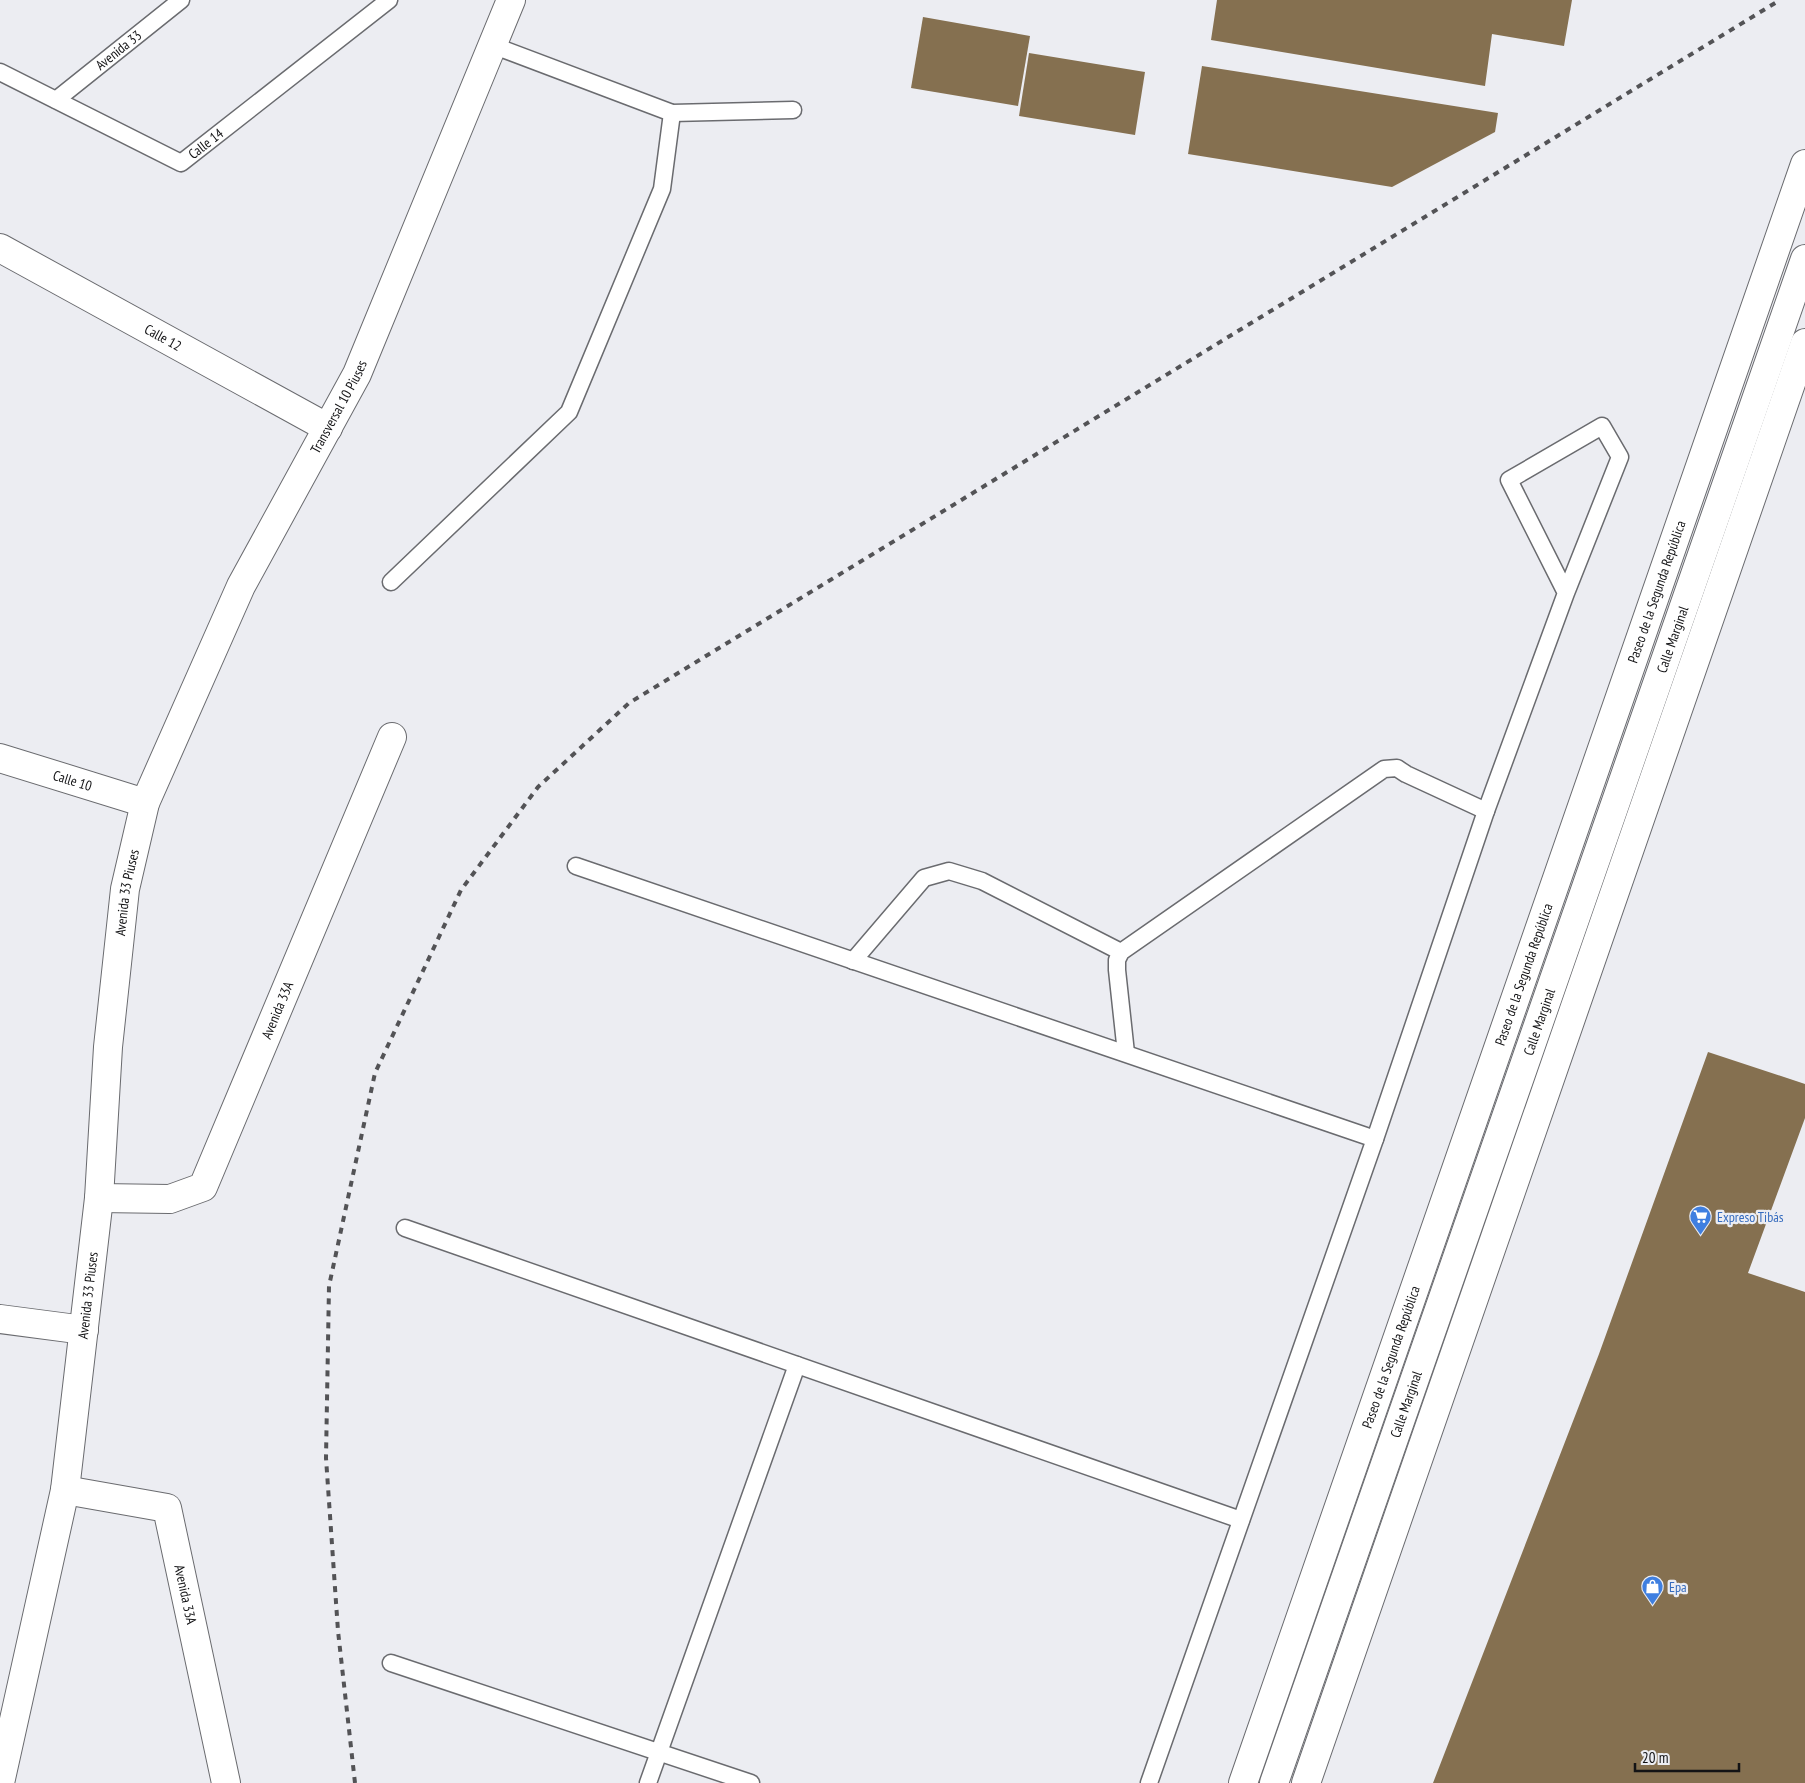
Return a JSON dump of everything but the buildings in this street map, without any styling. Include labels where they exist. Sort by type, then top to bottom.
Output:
[{"type":"main road","name":"Transversal 10 Piuses","points":[[145,803],[241,586],[357,374],[492,45],[507,1]]},
{"type":"main road","name":"Paseo de la Segunda República","points":[[1243,1783],[1805,164]]},
{"type":"main road","name":"Calle 12","points":[[0,248],[328,428]]},
{"type":"main road","name":"Calle Marginal","points":[[1274,1783],[1805,259]]},
{"type":"main road","points":[[1306,1783],[1805,343]]},
{"type":"main road","name":"Avenida 33A","points":[[99,1198],[170,1199],[203,1187],[392,737]]},
{"type":"main road","name":"Calle 10","points":[[0,758],[145,803]]},
{"type":"main road","name":"Avenida 33 Piuses","points":[[0,1783],[65,1490],[99,1198],[108,1046],[125,889],[145,803]]},
{"type":"main road","points":[[0,1319],[84,1330]]},
{"type":"main road","name":"Avenida 33A","points":[[65,1490],[167,1508],[226,1783]]},
{"type":"lane","name":"Avenida 33","points":[[56,100],[181,0]]},
{"type":"lane","name":"Calle 14","points":[[0,72],[181,163],[390,0]]},
{"type":"lane","points":[[492,45],[672,113],[793,110]]},
{"type":"lane","points":[[391,582],[569,412],[662,189],[672,113]]},
{"type":"lane","points":[[1149,1783],[1375,1139],[1486,811],[1566,593],[1620,457],[1602,426],[1509,480],[1566,593]]},
{"type":"lane","points":[[1126,1053],[1117,960],[1121,952],[1384,769],[1397,768],[1486,811]]},
{"type":"lane","points":[[576,866],[1375,1139]]},
{"type":"lane","points":[[853,961],[924,878],[949,871],[982,881],[1121,952]]},
{"type":"lane","points":[[405,1228],[1241,1520]]},
{"type":"lane","points":[[648,1783],[796,1365]]},
{"type":"lane","points":[[391,1663],[751,1783]]},
{"type":"railway","points":[[355,1783],[338,1631],[326,1458],[329,1286],[375,1073],[461,890],[538,787],[629,703],[1780,0]]},
{"type":"place","name":"Expreso Tibás","points":[[1701,1236]]},
{"type":"place","name":"Epa","points":[[1653,1606]]}]
